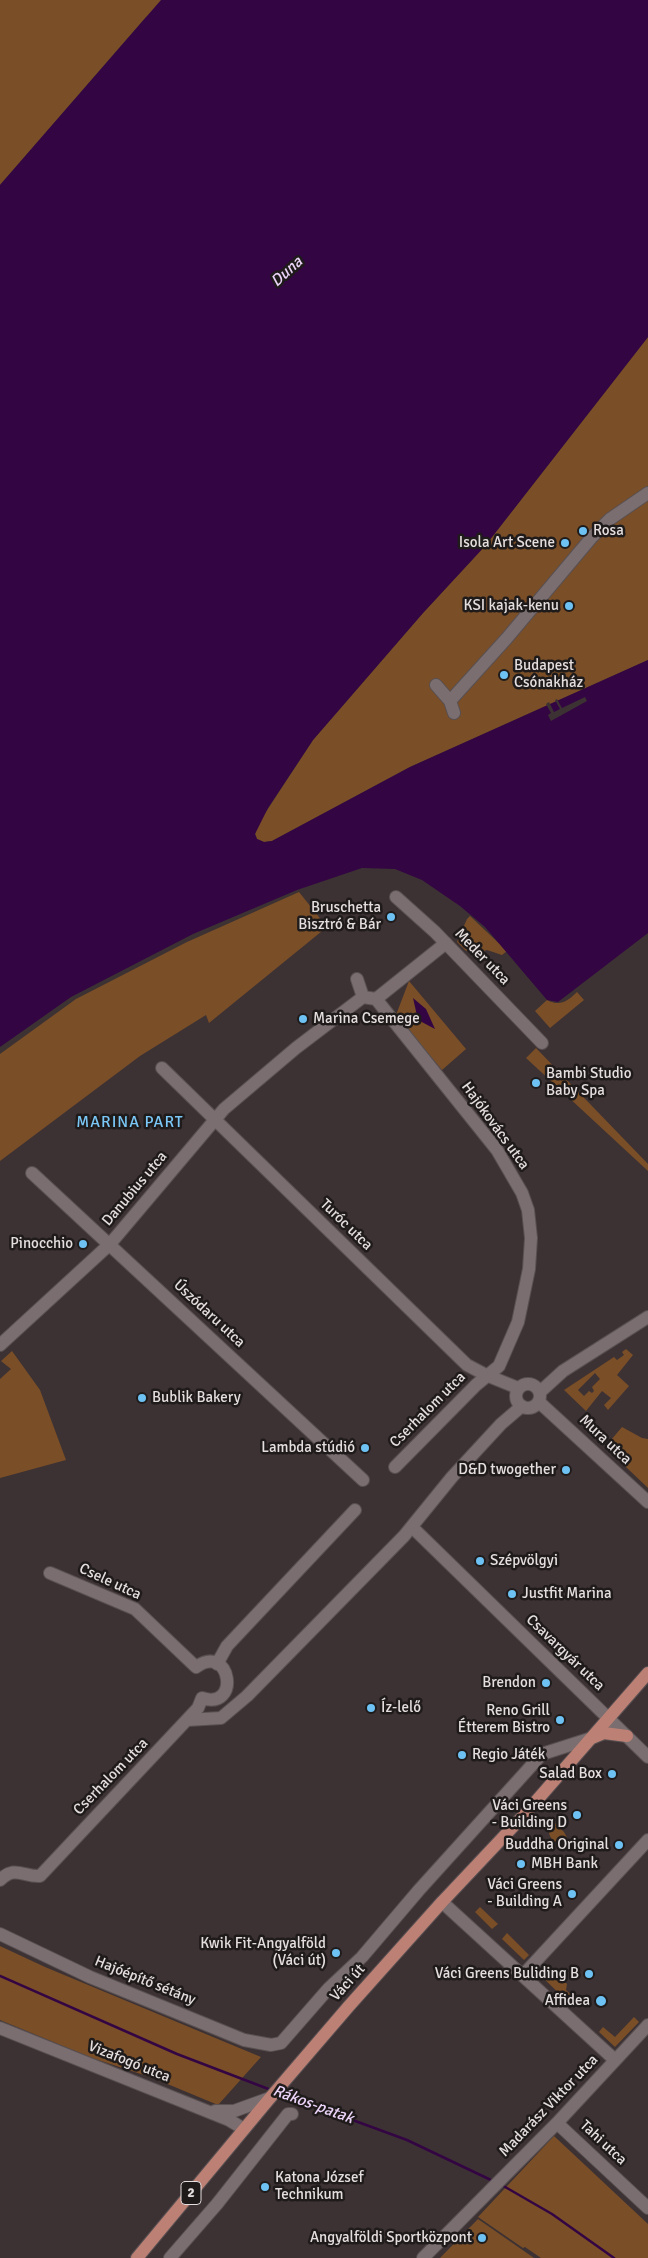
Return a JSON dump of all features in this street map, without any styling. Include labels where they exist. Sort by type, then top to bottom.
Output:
[{"type":"main road","name":"Váci út","points":[[137,2258],[288,2075],[442,1902],[524,1816],[648,1673]]},
{"type":"main road","points":[[592,1738],[604,1733],[627,1736]]},
{"type":"street","points":[[436,685],[452,707],[496,651],[592,537],[610,519],[648,493]]},
{"type":"street","name":"Meder utca","points":[[396,897],[446,943],[542,1043]]},
{"type":"street","points":[[357,979],[363,997],[376,1000],[446,943]]},
{"type":"street","name":"Danubius utca","points":[[0,1345],[110,1244],[224,1109],[296,1048],[363,997]]},
{"type":"street","name":"Hajókovács utca","points":[[376,1000],[496,1150],[513,1176],[528,1210],[531,1238],[530,1261],[518,1322],[499,1366],[486,1376]]},
{"type":"street","name":"Turóc utca","points":[[162,1068],[467,1365],[519,1398]]},
{"type":"street","name":"Úszódaru utca","points":[[32,1173],[363,1480]]},
{"type":"street","points":[[519,1398],[533,1407],[538,1393],[563,1371],[648,1317]]},
{"type":"street","name":"Cserhalom utca","points":[[394,1467],[486,1376]]},
{"type":"street","points":[[187,1720],[220,1718],[241,1701],[412,1527],[452,1477],[501,1424],[528,1384],[538,1393]]},
{"type":"street","name":"Mura utca","points":[[538,1393],[648,1502]]},
{"type":"street","points":[[217,1664],[226,1646],[355,1510]]},
{"type":"street","name":"Csavargyár utca","points":[[412,1527],[648,1756]]},
{"type":"street","name":"Csele utca","points":[[50,1573],[135,1610],[196,1667],[206,1662],[217,1664]]},
{"type":"street","name":"Cserhalom utca","points":[[3,1876],[16,1872],[33,1877],[40,1876],[198,1708],[202,1698],[212,1699],[221,1696],[225,1691],[228,1681],[226,1671],[217,1664]]},
{"type":"street","name":"Váci út","points":[[281,2043],[329,1988],[362,1957],[419,1890],[542,1754],[592,1738]]},
{"type":"street","points":[[523,1975],[648,1840]]},
{"type":"street","points":[[442,1902],[615,2060]]},
{"type":"street","name":"Hajóépítő sétány","points":[[0,1934],[90,1977],[244,2040],[271,2045],[281,2043]]},
{"type":"street","name":"Madarász Viktor utca","points":[[423,2258],[557,2123],[648,2025]]},
{"type":"street","name":"Vizafogó utca","points":[[0,2028],[208,2112],[244,2129]]},
{"type":"street","points":[[208,2112],[234,2111],[270,2098]]},
{"type":"street","points":[[170,2258],[217,2204],[288,2114],[292,2114]]},
{"type":"street","name":"Tahi utca","points":[[557,2123],[648,2208]]},
{"type":"shaded area","points":[[0,0],[167,0],[146,17],[0,185]]},
{"type":"shaded area","points":[[648,337],[648,660],[410,767],[272,841],[264,842],[257,839],[255,834],[258,824],[313,740],[423,613],[485,546]]},
{"type":"shaded area","points":[[299,892],[327,927],[209,1023],[206,1015],[140,1056],[0,1161],[0,1054],[76,999],[187,942]]},
{"type":"shaded area","points":[[470,916],[507,951],[502,955],[487,950],[473,954],[465,950],[457,942]]},
{"type":"shaded area","points":[[409,981],[466,1049],[442,1070],[396,1015]]},
{"type":"shaded area","points":[[577,992],[584,1000],[550,1028],[535,1011],[547,1000],[556,1003],[564,1002]]},
{"type":"shaded area","points":[[536,1048],[648,1164],[648,1171],[526,1058]]},
{"type":"shaded area","points":[[626,1349],[633,1355],[617,1375],[629,1386],[608,1410],[604,1405],[611,1398],[602,1391],[586,1411],[564,1390],[614,1357],[617,1360],[624,1355],[622,1352]],"holes":[[[595,1373],[600,1379],[592,1387],[594,1391],[592,1393],[589,1391],[584,1396],[578,1390]]]},
{"type":"shaded area","points":[[12,1351],[40,1390],[66,1460],[0,1478],[0,1379],[11,1369],[1,1361]]},
{"type":"shaded area","points":[[622,1427],[642,1438],[648,1439],[648,1488],[605,1447]]},
{"type":"shaded area","points":[[552,1820],[564,1832],[570,1843],[561,1845],[559,1839],[554,1842],[549,1831]]},
{"type":"shaded area","points":[[480,1907],[498,1924],[492,1929],[475,1912]]},
{"type":"shaded area","points":[[507,1933],[529,1955],[524,1960],[502,1939]]},
{"type":"shaded area","points":[[0,1946],[45,1967],[261,2057],[218,2105],[153,2078],[92,2058],[0,2020]]},
{"type":"shaded area","points":[[547,1965],[567,1984],[566,1990],[575,1998],[570,2004],[539,1974]]},
{"type":"shaded area","points":[[634,2017],[639,2022],[615,2047],[599,2032],[603,2027],[615,2037]]},
{"type":"shaded area","points":[[554,2136],[648,2224],[648,2258],[541,2258],[478,2217]]},
{"type":"shaded area","name":"Angyalföldi Sportközpont","points":[[478,2219],[534,2258],[440,2258]]},
{"type":"water","name":"Duna","points":[[161,0],[648,0],[648,337],[485,546],[423,613],[313,740],[268,808],[255,834],[257,839],[264,842],[272,841],[410,767],[648,660],[648,933],[558,1002],[547,1000],[485,927],[460,906],[422,880],[395,869],[362,868],[297,890],[193,934],[71,997],[0,1047],[0,185]]},
{"type":"water","points":[[413,998],[426,1009],[435,1029],[418,1020]]},
{"type":"pier","points":[[585,697],[587,701],[551,721],[548,715],[551,713],[546,704],[549,702],[554,712],[560,709],[555,700],[557,699],[562,708]]},
{"type":"waterway","name":"Rákos-patak","points":[[0,1976],[177,2054],[271,2090]]},
{"type":"waterway","name":"Rákos-patak","points":[[279,2093],[407,2140],[493,2181]]},
{"type":"waterway","name":"Rákos-patak","points":[[500,2184],[552,2214],[614,2258]]},
{"type":"place","name":"Rosa","points":[[583,531]]},
{"type":"place","name":"Isola Art Scene","points":[[565,543]]},
{"type":"place","name":"KSI kajak-kenu","points":[[569,606]]},
{"type":"place","name":"Budapest Csónakház","points":[[504,675]]},
{"type":"place","name":"Bruschetta Bisztró & Bár","points":[[391,917]]},
{"type":"place","name":"Marina Csemege","points":[[303,1019]]},
{"type":"place","name":"Bambi Studio Baby Spa","points":[[536,1083]]},
{"type":"place","name":"Pinocchio","points":[[83,1244]]},
{"type":"place","name":"Bublik Bakery","points":[[142,1398]]},
{"type":"place","name":"Lambda stúdió","points":[[365,1448]]},
{"type":"place","name":"D&D twogether","points":[[566,1470]]},
{"type":"place","name":"Szépvölgyi","points":[[480,1561]]},
{"type":"place","name":"Justfit Marina","points":[[512,1594]]},
{"type":"place","name":"Brendon","points":[[546,1683]]},
{"type":"place","name":"Íz-lelő","points":[[371,1708]]},
{"type":"place","name":"Reno Grill Étterem Bistro","points":[[560,1720]]},
{"type":"place","name":"Regio Játék","points":[[462,1755]]},
{"type":"place","name":"Salad Box","points":[[612,1774]]},
{"type":"place","name":"Váci Greens - Building D","points":[[577,1815]]},
{"type":"place","name":"Buddha Original","points":[[619,1845]]},
{"type":"place","name":"MBH Bank","points":[[521,1864]]},
{"type":"place","name":"Váci Greens - Building A","points":[[572,1894]]},
{"type":"place","name":"Kwik Fit-Angyalföld (Váci út)","points":[[336,1953]]},
{"type":"place","name":"Váci Greens Buliding B","points":[[589,1974]]},
{"type":"place","name":"Affidea","points":[[601,2001]]},
{"type":"place","name":"Katona József Technikum","points":[[265,2187]]},
{"type":"place","name":"Angyalföldi Sportközpont","points":[[482,2238]]},
{"type":"district","name":"MARINA PART","points":[[130,1123]]}]
